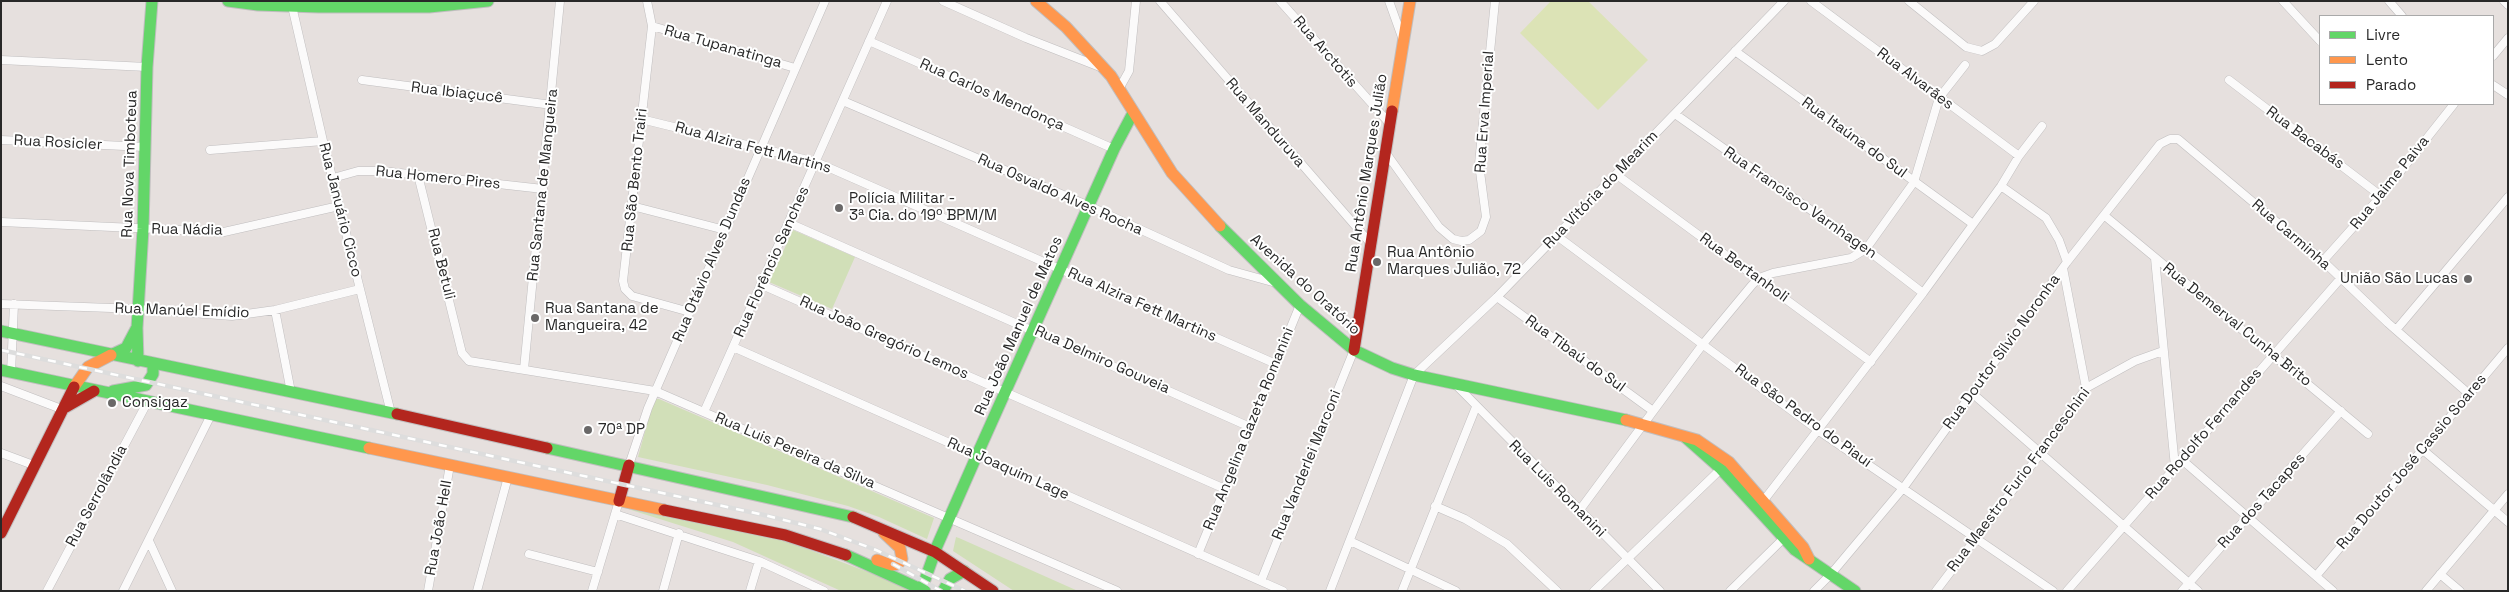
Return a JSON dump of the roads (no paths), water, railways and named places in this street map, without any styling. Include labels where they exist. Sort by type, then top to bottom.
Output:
[{"type":"main road","name":"Rua Nova Timboteua","points":[[138,361],[137,328],[143,229],[147,67],[152,1]]},
{"type":"main road","points":[[228,1],[292,6],[359,4],[429,6],[488,1]]},
{"type":"main road","name":"Avenida do Oratório","points":[[1036,1],[1066,26],[1105,68],[1188,194],[1300,304],[1354,350],[1385,365],[1414,375],[1643,424],[1686,438],[1725,465],[1760,505],[1803,547],[1809,559]]},
{"type":"main road","name":"Rua Antônio Marques Julião","points":[[1354,350],[1391,125],[1402,40],[1410,1]]},
{"type":"main road","name":"Rua João Manuel de Matos","points":[[921,590],[934,552],[1060,269],[1114,149],[1134,113]]},
{"type":"main road","name":"Rua Nova Timboteua","points":[[3,526],[36,466],[74,387],[88,367],[126,348],[137,328]]},
{"type":"main road","points":[[1,331],[391,413],[794,501],[873,524],[934,552],[993,591]]},
{"type":"main road","points":[[65,408],[98,392],[146,385],[153,374],[153,364]]},
{"type":"main road","points":[[6,372],[785,535],[869,557],[889,565],[898,564],[902,559],[900,548],[873,524]]},
{"type":"main road","points":[[619,501],[629,465]]},
{"type":"main road","points":[[624,481],[631,503]]},
{"type":"main road","name":"Avenida do Oratório","points":[[1760,505],[1783,539],[1799,554],[1855,591]]},
{"type":"main road","points":[[785,535],[850,558],[921,590]]},
{"type":"main road","points":[[943,591],[950,579],[964,571]]},
{"type":"street","name":"Rua Santana de Mangueira","points":[[524,369],[552,105],[560,1]]},
{"type":"street","name":"Rua São Bento Trairi","points":[[647,1],[652,26],[623,282],[625,290],[639,299],[690,312]]},
{"type":"street","name":"Rua Otávio Alves Dundas","points":[[629,465],[655,391],[825,1]]},
{"type":"street","name":"Rua Florêncio Sanches","points":[[704,412],[887,1]]},
{"type":"street","points":[[943,1],[1026,38],[1105,68]]},
{"type":"street","points":[[1119,89],[1128,71],[1136,1]]},
{"type":"street","name":"Rua Manduruva","points":[[1160,1],[1372,245]]},
{"type":"street","name":"Rua Arctotis","points":[[1280,1],[1391,125]]},
{"type":"street","points":[[1389,1],[1402,40]]},
{"type":"street","name":"Rua Erva Imperial","points":[[1386,153],[1439,227],[1453,239],[1461,242],[1469,240],[1482,231],[1486,217],[1479,164],[1495,1]]},
{"type":"street","name":"Rua Vitória do Mearim","points":[[1414,375],[1497,297],[1784,1]]},
{"type":"street","name":"Rua Alvarães","points":[[1811,1],[2019,156]]},
{"type":"street","points":[[1909,1],[1966,47],[1982,51],[1995,44],[2034,1]]},
{"type":"street","points":[[2283,1],[2319,40]]},
{"type":"street","points":[[2389,1],[2401,15]]},
{"type":"street","points":[[2504,1],[2508,5]]},
{"type":"street","name":"Rua Januário Cicco","points":[[292,6],[323,141],[391,413]]},
{"type":"street","name":"Rua Tupanatinga","points":[[652,26],[795,68]]},
{"type":"street","points":[[2494,55],[2508,38]]},
{"type":"street","name":"Rua Carlos Mendonça","points":[[869,41],[1114,149]]},
{"type":"street","name":"Rua Itaúna do Sul","points":[[1735,51],[1973,224]]},
{"type":"street","points":[[1,60],[147,67]]},
{"type":"street","points":[[1580,511],[1703,344],[1742,295],[1759,278],[1784,270],[1851,258],[1866,249],[1914,182],[1939,98],[1965,65]]},
{"type":"street","name":"Rua Ibiaçucê","points":[[362,80],[552,105]]},
{"type":"street","name":"Rua Bacabás","points":[[2229,80],[2381,196]]},
{"type":"street","points":[[2494,86],[2508,95]]},
{"type":"street","name":"Rua Osvaldo Alves Rocha","points":[[843,100],[1089,206],[1229,270],[1278,283]]},
{"type":"street","name":"Rua Jaime Paiva","points":[[2323,261],[2381,196],[2453,105]]},
{"type":"street","name":"Rua Francisco Varnhagen","points":[[1675,114],[1866,249],[1923,293]]},
{"type":"street","name":"Rua Alzira Fett Martins","points":[[641,119],[816,162],[1276,364]]},
{"type":"street","points":[[1760,505],[1819,431],[1923,293],[2042,126]]},
{"type":"street","name":"Rua Doutor Sílvio Noronha","points":[[1814,591],[1831,574],[1904,487],[2065,265],[2160,144],[2170,138],[2178,139]]},
{"type":"street","name":"Rua Carminha","points":[[2178,139],[2323,261],[2396,330],[2469,394]]},
{"type":"street","name":"Rua Rosicler","points":[[1,140],[145,147]]},
{"type":"street","points":[[210,150],[323,141]]},
{"type":"street","name":"Rua Homero Pires","points":[[333,178],[358,171],[382,171],[543,189]]},
{"type":"street","name":"Rua Betuli","points":[[418,175],[462,352]]},
{"type":"street","name":"Rua Bertanholi","points":[[1617,175],[1871,362]]},
{"type":"street","points":[[2001,186],[2046,218],[2059,240],[2086,388]]},
{"type":"street","points":[[2396,330],[2508,197]]},
{"type":"street","name":"Rua Nádia","points":[[1,222],[224,232],[339,206]]},
{"type":"street","points":[[632,206],[725,230]]},
{"type":"street","name":"Rua Demerval Cunha Brito","points":[[2105,216],[2274,354],[2368,434]]},
{"type":"street","name":"Rua Delmiro Gouveia","points":[[789,223],[1034,329],[1250,427]]},
{"type":"street","name":"Rua São Pedro do Piauí","points":[[1557,236],[1819,431],[1904,487],[2053,591]]},
{"type":"street","points":[[2155,258],[2175,466]]},
{"type":"street","name":"Rua Rodolfo Fernandes","points":[[2067,591],[2341,278]]},
{"type":"street","name":"Rua João Gregório Lemos","points":[[762,284],[1224,489]]},
{"type":"street","name":"Rua Manúel Emídio","points":[[1,304],[139,309],[232,316],[276,310],[360,289]]},
{"type":"street","name":"Rua Tibaú do Sul","points":[[1497,297],[1653,411]]},
{"type":"street","points":[[6,372],[14,335],[12,322],[14,304]]},
{"type":"street","name":"Rua Angelina Gazeta Romanini","points":[[1198,554],[1300,304]]},
{"type":"street","points":[[276,310],[290,392]]},
{"type":"street","name":"Rua Joaquim Lage","points":[[734,347],[1283,591]]},
{"type":"street","name":"Rua Doutor José Cassio Soares","points":[[2316,576],[2508,348]]},
{"type":"street","name":"Rua Vanderlei Marconi","points":[[1261,581],[1354,350]]},
{"type":"street","name":"Rua Luis Pereira da Silva","points":[[462,352],[469,361],[655,391],[1117,591]]},
{"type":"street","name":"Rua Maestro Furio Franceschini","points":[[1936,591],[2040,454],[2086,388],[2135,361],[2163,352]]},
{"type":"street","points":[[1330,591],[1414,375]]},
{"type":"street","name":"Rua Luis Romanini","points":[[1456,385],[1660,591]]},
{"type":"street","points":[[1,386],[65,408]]},
{"type":"street","points":[[1972,393],[2198,591]]},
{"type":"street","name":"Rua Serrolândia","points":[[47,591],[148,401]]},
{"type":"street","points":[[1402,591],[1476,407]]},
{"type":"street","name":"Rua dos Tacapes","points":[[2182,591],[2341,411]]},
{"type":"street","points":[[123,591],[211,415]]},
{"type":"street","points":[[2423,450],[2508,522]]},
{"type":"street","points":[[1,453],[36,466]]},
{"type":"street","points":[[2181,459],[2246,518],[2333,591]]},
{"type":"street","name":"Rua João Hell","points":[[428,591],[450,465]]},
{"type":"street","points":[[1594,591],[1725,465]]},
{"type":"street","points":[[477,591],[508,478]]},
{"type":"street","points":[[2426,591],[2508,494]]},
{"type":"street","points":[[592,591],[619,501]]},
{"type":"street","points":[[1435,506],[1465,519],[1507,544],[1526,559],[1557,591]]},
{"type":"street","points":[[615,514],[759,561],[824,591]]},
{"type":"street","points":[[662,591],[678,533]]},
{"type":"street","points":[[1730,591],[1783,539]]},
{"type":"street","points":[[149,540],[172,591]]},
{"type":"street","points":[[1350,541],[1411,568],[1456,591]]},
{"type":"street","points":[[529,554],[598,572]]},
{"type":"street","points":[[750,591],[759,561]]},
{"type":"street","points":[[2440,574],[2460,591]]},
{"type":"railway","points":[[1,350],[764,515],[820,529],[876,550],[965,591]]},
{"type":"railway","points":[[893,564],[941,591]]},
{"type":"place","name":"Polícia Militar - 3ª Cia. do 19º BPM/M","points":[[839,208]]},
{"type":"place","name":"Rua Antônio Marques Julião, 72","points":[[1377,262]]},
{"type":"place","name":"União São Lucas","points":[[2468,279]]},
{"type":"place","name":"Rua Santana de Mangueira, 42","points":[[535,318]]},
{"type":"place","name":"Consigaz","points":[[112,403]]},
{"type":"place","name":"70ª DP","points":[[588,430]]}]
